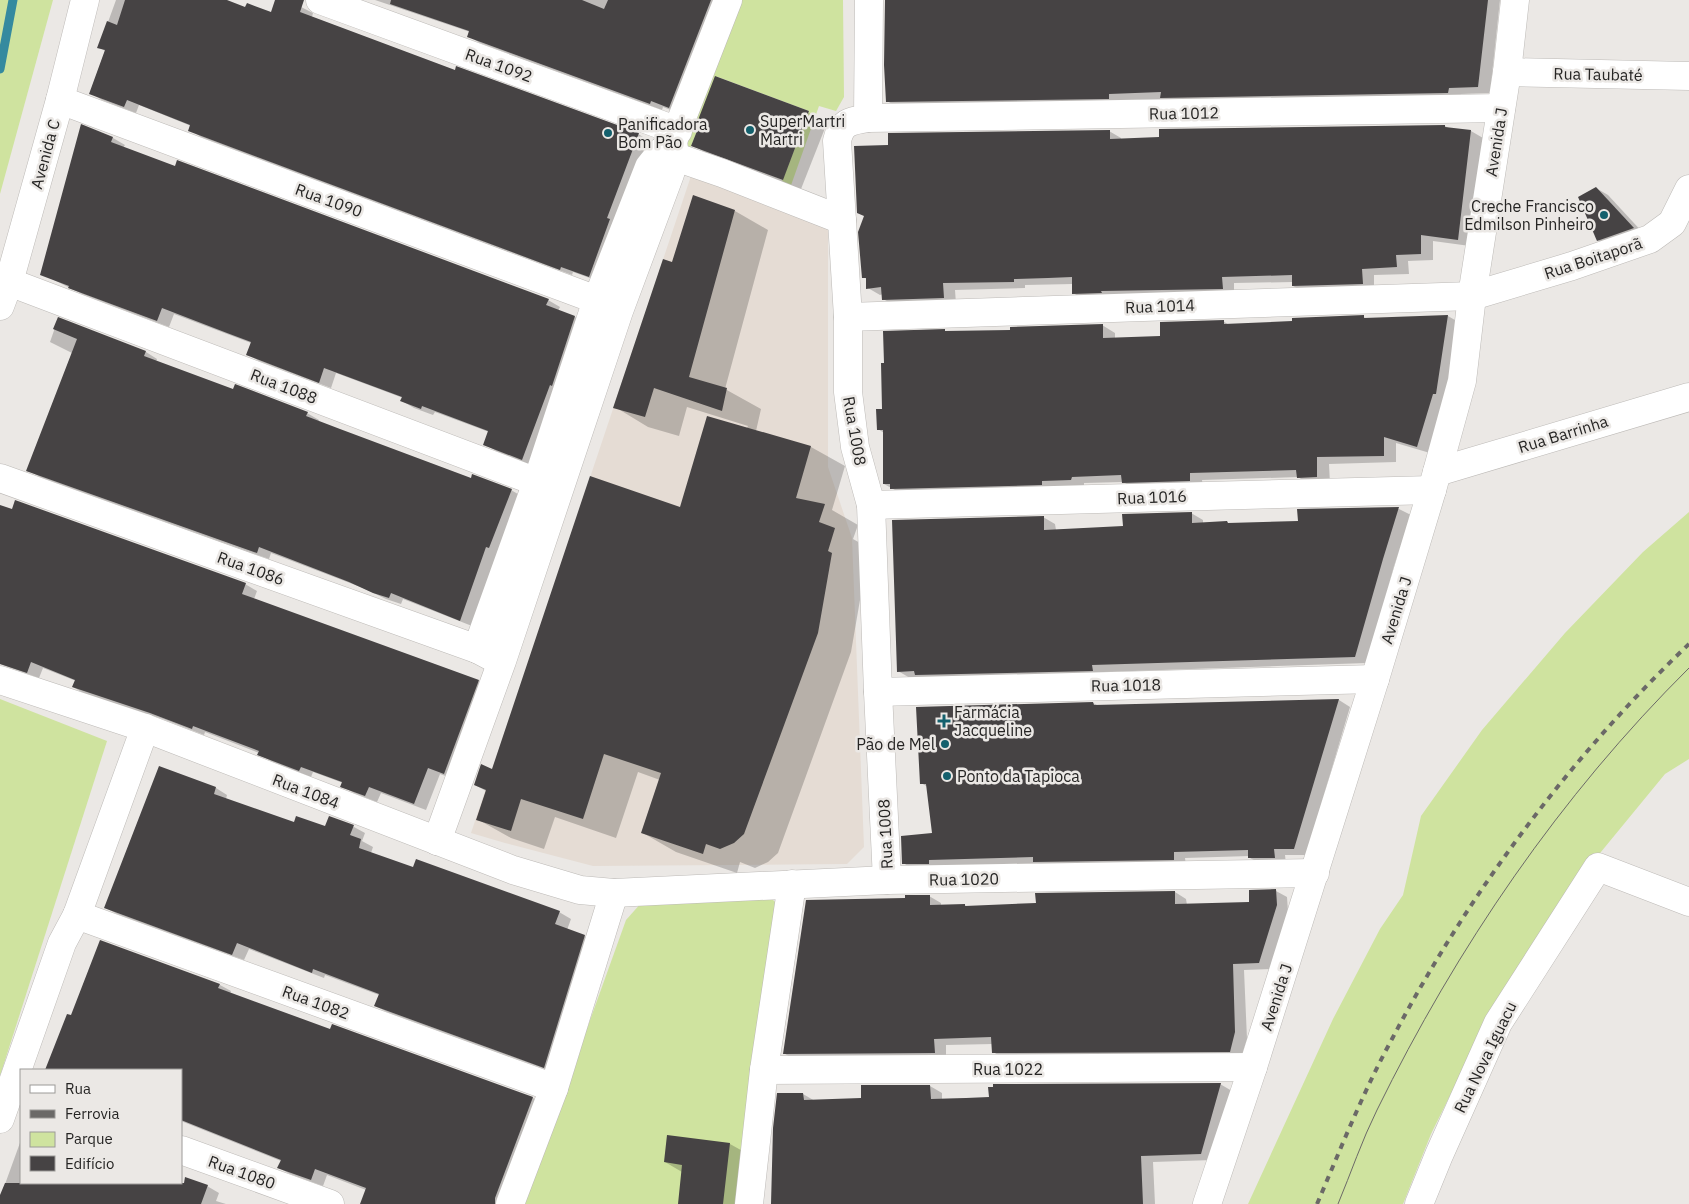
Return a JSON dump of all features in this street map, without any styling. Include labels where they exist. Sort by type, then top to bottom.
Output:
[{"type":"street","name":"Avenida C","points":[[5,294],[60,100],[85,0]]},
{"type":"street","name":"Rua 1092","points":[[320,0],[386,23],[672,146],[722,173],[842,220]]},
{"type":"street","points":[[477,649],[619,311],[672,146],[728,0]]},
{"type":"street","points":[[868,118],[869,0]]},
{"type":"street","name":"Avenida J","points":[[1207,1204],[1315,873],[1375,679],[1462,381],[1472,296],[1501,108],[1515,0]]},
{"type":"street","name":"Rua Taubaté","points":[[1506,72],[1689,76]]},
{"type":"street","name":"Rua 1090","points":[[60,100],[597,300]]},
{"type":"street","name":"Rua 1012","points":[[868,118],[1501,108]]},
{"type":"street","name":"Rua 1008","points":[[868,118],[844,124],[838,134],[837,141],[848,317],[848,392],[855,447],[871,505],[887,880]]},
{"type":"street","points":[[437,841],[502,661],[597,300],[648,168],[672,146]]},
{"type":"street","name":"Rua Boitaporã","points":[[1472,296],[1572,266],[1650,239],[1672,223],[1689,189]]},
{"type":"street","name":"Rua 1088","points":[[5,294],[547,486]]},
{"type":"street","name":"Rua 1014","points":[[848,317],[1472,296]]},
{"type":"street","name":"Rua Barrinha","points":[[1434,481],[1689,396]]},
{"type":"street","name":"Rua 1086","points":[[0,478],[477,649],[502,661]]},
{"type":"street","name":"Rua 1016","points":[[871,505],[1434,481]]},
{"type":"street","name":"Rua 1018","points":[[878,692],[1375,679]]},
{"type":"street","name":"Rua 1084","points":[[0,680],[145,728],[513,870],[580,890],[614,893]]},
{"type":"street","points":[[23,1069],[62,944],[77,916],[145,728]]},
{"type":"street","name":"Rua Nova Iguacu","points":[[1419,1204],[1498,1023],[1598,867],[1689,902]]},
{"type":"street","name":"Rua 1020","points":[[614,893],[887,880],[1315,873]]},
{"type":"street","points":[[749,1204],[764,1070],[792,884]]},
{"type":"street","points":[[510,1204],[554,1088],[614,893]]},
{"type":"street","name":"Rua 1082","points":[[77,916],[554,1088]]},
{"type":"street","name":"Rua 1022","points":[[764,1070],[1253,1067]]},
{"type":"street","points":[[0,1119],[16,1090],[20,1077]]},
{"type":"street","name":"Rua 1080","points":[[182,1150],[330,1204]]},
{"type":"shaded area","points":[[691,176],[828,225],[828,467],[852,538],[864,847],[847,864],[593,866],[471,833]]},
{"type":"green space","points":[[0,0],[53,0],[0,194]]},
{"type":"green space","points":[[733,0],[843,0],[844,97],[836,111],[819,106],[789,191],[682,153]],"holes":[[[718,77],[809,111],[781,184],[690,149]]]},
{"type":"green space","points":[[1689,512],[1689,759],[1665,774],[1573,886],[1466,1063],[1431,1134],[1403,1204],[1248,1204],[1333,1019],[1380,929],[1403,895],[1421,816],[1482,730],[1565,633],[1643,552]]},
{"type":"green space","points":[[0,699],[107,741],[0,1076]]},
{"type":"green space","points":[[766,894],[781,907],[737,1204],[524,1204],[626,920],[642,902]]},
{"type":"building","points":[[125,0],[227,0],[245,7],[247,3],[271,12],[275,0],[304,0],[300,12],[455,70],[456,66],[639,133],[607,218],[610,219],[589,277],[561,267],[560,270],[188,131],[190,125],[127,100],[124,107],[89,94],[105,50],[97,48],[107,21],[117,25]]},
{"type":"building","points":[[391,0],[582,0],[604,9],[608,0],[711,0],[669,108],[651,101],[650,104],[467,37],[469,31],[390,4]]},
{"type":"building","points":[[885,0],[1488,0],[1478,87],[1449,88],[1448,93],[1160,98],[1161,92],[1109,94],[1109,99],[886,102],[884,65]]},
{"type":"building","name":"SuperMartri Martri","points":[[715,76],[809,111],[783,180],[691,146],[701,121],[698,120]]},
{"type":"building","points":[[81,124],[113,137],[111,142],[175,166],[177,160],[549,299],[546,305],[575,316],[552,386],[550,385],[522,460],[483,445],[488,431],[422,406],[421,409],[400,401],[402,397],[324,368],[319,383],[246,355],[251,342],[162,308],[157,321],[68,288],[69,286],[40,275]]},
{"type":"building","points":[[1445,125],[1445,127],[1471,130],[1458,240],[1421,235],[1421,254],[1396,255],[1397,267],[1362,269],[1363,284],[1292,286],[1292,275],[1222,277],[1223,289],[1101,291],[1102,293],[1072,294],[1072,277],[1014,279],[1014,282],[943,283],[944,298],[882,300],[881,287],[866,289],[866,278],[862,278],[858,232],[864,216],[857,213],[854,146],[888,145],[888,133],[1110,130],[1110,139],[1159,137],[1159,129]]},
{"type":"building","name":"Creche Francisco Edmilson Pinheiro","points":[[1596,187],[1634,228],[1597,241],[1578,197]]},
{"type":"building","points":[[693,195],[735,210],[689,377],[727,388],[722,411],[654,388],[645,417],[613,408],[663,259],[672,262]]},
{"type":"building","points":[[1364,315],[1364,318],[1448,315],[1436,394],[1433,394],[1417,447],[1384,437],[1384,456],[1317,457],[1317,477],[1297,478],[1296,470],[1190,473],[1190,481],[1122,483],[1121,475],[1072,477],[1071,480],[1042,481],[1042,485],[890,489],[890,484],[883,484],[883,430],[877,430],[876,409],[882,409],[881,363],[884,363],[883,331],[945,329],[945,331],[1010,330],[1010,327],[1103,324],[1103,338],[1160,336],[1160,322],[1224,320],[1224,324],[1292,321],[1292,318]]},
{"type":"building","points":[[58,317],[146,351],[144,356],[233,389],[235,384],[308,412],[306,416],[340,429],[471,478],[472,474],[512,489],[489,548],[486,547],[460,621],[391,593],[389,598],[373,593],[259,547],[257,553],[26,471],[77,339],[53,329]]},
{"type":"building","points":[[707,416],[811,446],[796,498],[825,504],[819,522],[835,528],[828,551],[832,553],[818,633],[744,834],[734,843],[720,849],[706,844],[703,854],[641,833],[661,773],[604,754],[583,819],[521,799],[511,831],[476,820],[486,790],[474,785],[481,764],[492,769],[590,476],[680,507]]},
{"type":"building","points":[[15,500],[246,583],[242,594],[479,680],[444,774],[428,768],[414,804],[369,787],[365,796],[340,787],[342,782],[301,767],[299,771],[257,755],[259,751],[193,726],[192,729],[72,687],[75,680],[31,662],[27,673],[0,664],[0,505],[12,509]]},
{"type":"building","points":[[1399,507],[1355,657],[1092,665],[1093,671],[915,675],[914,671],[897,672],[892,520],[1044,516],[1044,530],[1123,526],[1122,514],[1192,512],[1192,523],[1227,521],[1228,523],[1298,521],[1297,509]]},
{"type":"building","points":[[1339,699],[1294,849],[1274,849],[1275,858],[1248,858],[1248,850],[1174,852],[1174,860],[1033,862],[1033,857],[929,860],[929,864],[902,864],[901,836],[932,833],[926,784],[920,784],[916,707],[1093,702],[1094,705]]},
{"type":"building","points":[[159,766],[216,787],[214,794],[294,822],[296,816],[325,826],[329,816],[354,825],[350,835],[361,839],[359,848],[413,867],[416,859],[560,911],[555,924],[585,935],[544,1068],[374,1006],[379,994],[313,969],[312,973],[237,943],[232,955],[104,908]]},
{"type":"building","points":[[1276,889],[1277,905],[1259,963],[1233,964],[1235,1032],[1230,1052],[992,1053],[991,1037],[934,1039],[935,1053],[783,1054],[806,900],[905,898],[905,895],[930,895],[930,905],[965,904],[965,906],[1036,903],[1035,893],[1175,891],[1175,904],[1249,902],[1249,890]]},
{"type":"building","points":[[100,940],[220,984],[218,988],[330,1029],[332,1024],[533,1097],[495,1198],[495,1204],[360,1204],[366,1188],[315,1169],[311,1180],[277,1168],[281,1160],[182,1120],[182,1069],[45,1069],[67,1014],[71,1015]]},
{"type":"building","points":[[1221,1083],[1201,1154],[1141,1156],[1143,1204],[771,1204],[773,1128],[777,1093],[803,1093],[804,1100],[861,1098],[861,1085],[930,1085],[931,1099],[989,1097],[988,1087],[993,1087],[993,1084]]},
{"type":"building","points":[[667,1135],[730,1143],[723,1204],[678,1204],[682,1165],[664,1162]]},
{"type":"building","points":[[185,1177],[208,1185],[201,1204],[0,1204],[0,1195],[5,1183],[184,1183]]},
{"type":"waterway","points":[[0,69],[13,0]]},
{"type":"tram line","points":[[1338,1204],[1361,1145],[1408,1049],[1441,990],[1477,932],[1555,821],[1597,768],[1689,668]]},
{"type":"railway","points":[[1317,1204],[1381,1059],[1422,985],[1488,880],[1563,780],[1603,733],[1645,687],[1689,644]]},
{"type":"place","name":"SuperMartri Martri","points":[[750,130]]},
{"type":"place","name":"Panificadora Bom Pão","points":[[608,133]]},
{"type":"place","name":"Creche Francisco Edmilson Pinheiro","points":[[1604,215]]},
{"type":"place","name":"Farmácia Jacqueline","points":[[944,721]]},
{"type":"place","name":"Pão de Mel","points":[[945,744]]},
{"type":"place","name":"Ponto da Tapioca","points":[[947,776]]}]
